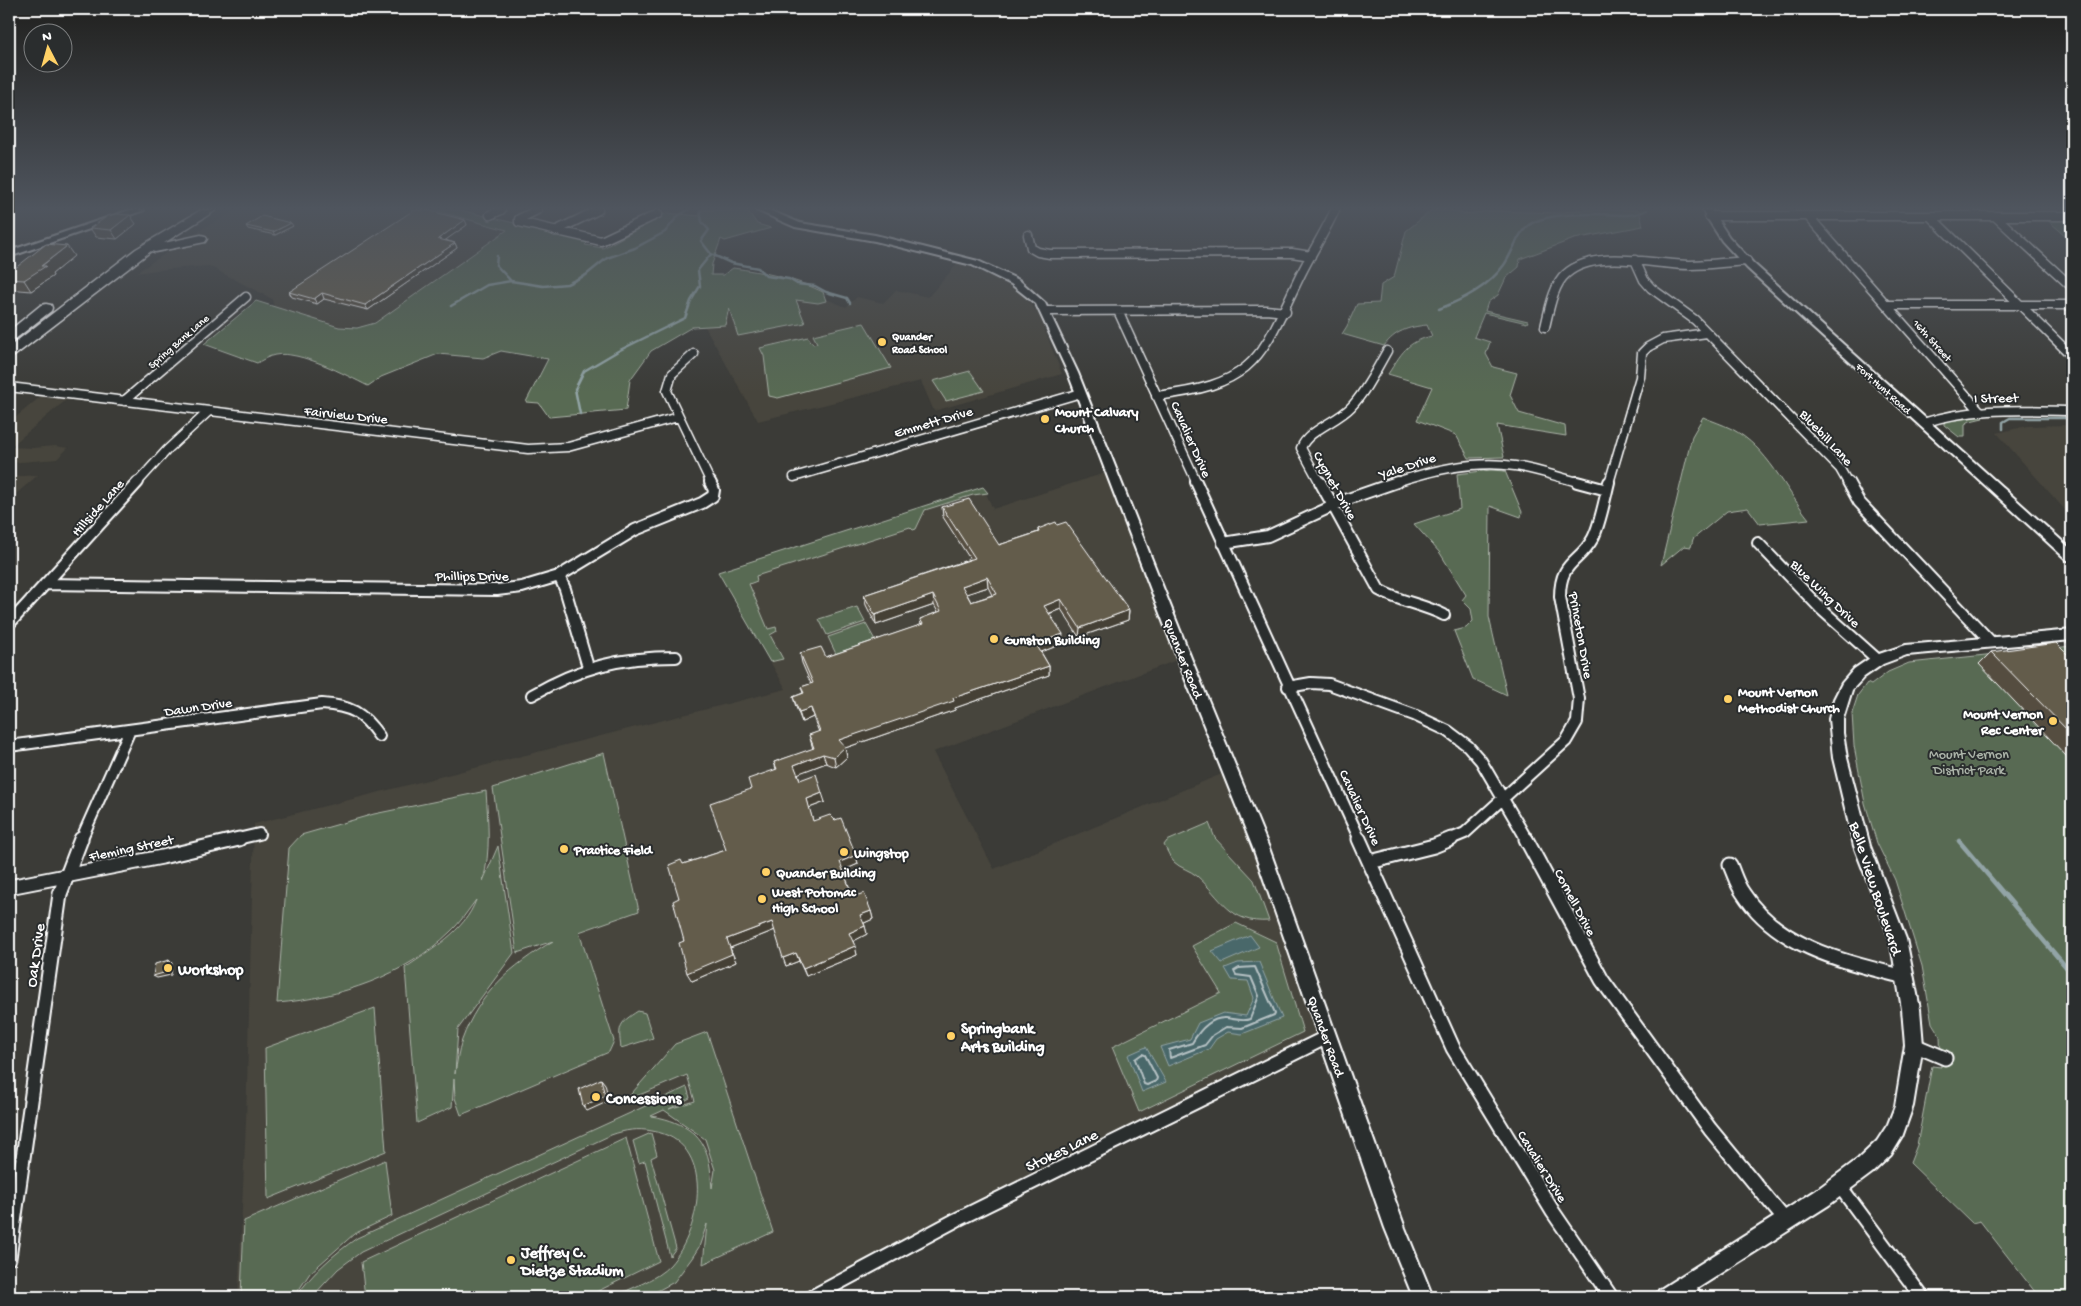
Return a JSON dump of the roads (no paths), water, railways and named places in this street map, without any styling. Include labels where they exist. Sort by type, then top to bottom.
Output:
[{"type":"highway","points":[[9,337],[94,271]]},
{"type":"highway","points":[[9,353],[115,271]]},
{"type":"main road","name":"Quander Road","points":[[992,271],[1015,282],[1035,297],[1045,311],[1082,393],[1186,662],[1261,848],[1395,1228],[1423,1297]]},
{"type":"main road","name":"Fort Hunt Road","points":[[1758,271],[1922,423],[2072,557]]},
{"type":"main road","name":"Belle View Boulevard","points":[[1666,1297],[1690,1291],[1785,1220],[1866,1166],[1884,1148],[1895,1130],[1904,1106],[1914,1045],[1911,1009],[1892,922],[1856,827],[1840,758],[1836,733],[1838,708],[1848,687],[1859,673],[1878,660],[1906,650],[2072,635]]},
{"type":"street","points":[[1156,396],[1205,388],[1239,374],[1266,344],[1286,312],[1304,271]]},
{"type":"street","points":[[1545,328],[1560,282],[1565,274],[1571,271]]},
{"type":"street","name":"Bluebill Lane","points":[[1640,271],[1644,280],[1651,288],[1695,320],[1840,469],[1859,502],[1991,642]]},
{"type":"street","name":"16th Street","points":[[1857,271],[1980,411]]},
{"type":"street","points":[[1986,271],[2072,356]]},
{"type":"street","points":[[2055,271],[2072,287]]},
{"type":"street","name":"Spring Bank Lane","points":[[124,401],[246,297]]},
{"type":"street","points":[[1887,305],[2072,305]]},
{"type":"street","points":[[1045,311],[1266,310],[1286,312]]},
{"type":"street","name":"Cavalier Drive","points":[[1118,311],[1453,1048],[1553,1212],[1611,1297]]},
{"type":"street","name":"Princeton Drive","points":[[1370,862],[1454,839],[1475,826],[1566,741],[1577,722],[1579,699],[1560,597],[1560,583],[1567,566],[1593,538],[1640,377],[1642,353],[1651,344],[1666,338],[1707,333]]},
{"type":"street","name":"Cygnet Drive","points":[[1387,352],[1353,405],[1338,419],[1308,436],[1302,443],[1303,453],[1379,590],[1393,598],[1427,606],[1444,615]]},
{"type":"street","name":"Phillips Drive","points":[[45,584],[497,590],[522,587],[559,576],[635,530],[710,500],[719,493],[678,416],[667,391],[667,385],[678,367],[694,354]]},
{"type":"street","name":"Fairview Drive","points":[[9,387],[208,412],[538,449],[568,447],[678,416]]},
{"type":"street","name":"Emmett Drive","points":[[794,477],[1082,393]]},
{"type":"street","name":"I Street","points":[[1922,423],[1956,413],[1980,411],[2072,411]]},
{"type":"street","name":"Hillside Lane","points":[[9,624],[167,450],[208,412]]},
{"type":"street","name":"Yale Drive","points":[[1223,543],[1268,536],[1332,506],[1430,471],[1470,464],[1500,465],[1529,469],[1607,490]]},
{"type":"street","name":"Blue Wing Drive","points":[[1758,543],[1820,609],[1878,660]]},
{"type":"street","points":[[559,576],[565,589],[588,666]]},
{"type":"street","points":[[532,695],[588,666],[641,657],[676,657]]},
{"type":"street","name":"Cornell Drive","points":[[1288,686],[1311,683],[1329,684],[1437,725],[1458,738],[1481,761],[1504,799],[1602,980],[1710,1129],[1785,1220]]},
{"type":"street","name":"Dawn Drive","points":[[9,746],[322,704],[348,707],[361,713],[367,718],[379,736]]},
{"type":"street","name":"Oak Drive","points":[[9,1258],[60,894],[91,814],[130,730]]},
{"type":"street","name":"Fleming Street","points":[[9,887],[162,857],[259,834]]},
{"type":"street","points":[[1730,865],[1736,885],[1747,901],[1764,920],[1784,936],[1807,948],[1842,960],[1905,976]]},
{"type":"street","name":"Stokes Lane","points":[[812,1297],[899,1248],[1328,1037]]},
{"type":"street","points":[[1914,1045],[1945,1058]]},
{"type":"street","points":[[1839,1185],[1922,1297]]},
{"type":"water","points":[[1250,935],[1259,947],[1222,963],[1212,951]]},
{"type":"water","points":[[1259,962],[1282,1018],[1242,1034],[1228,1032],[1216,1039],[1209,1049],[1168,1066],[1160,1047],[1190,1039],[1198,1023],[1223,1013],[1246,1016],[1254,998],[1248,981],[1232,980],[1225,968],[1238,963]]},
{"type":"water","points":[[1146,1047],[1166,1082],[1142,1092],[1128,1055]]},
{"type":"waterway","points":[[502,271],[511,281]]},
{"type":"waterway","points":[[511,281],[543,286],[567,284],[591,271]]},
{"type":"waterway","points":[[580,414],[575,389],[584,371],[618,351],[685,318],[691,301],[700,286],[698,271]]},
{"type":"waterway","points":[[761,271],[766,276],[789,279],[797,284],[815,286],[826,292],[847,298],[850,303]]},
{"type":"waterway","points":[[1439,309],[1483,286],[1500,271]]},
{"type":"waterway","points":[[451,306],[487,285],[511,281]]},
{"type":"waterway","points":[[2003,429],[2003,422],[2010,418],[2072,418]]},
{"type":"waterway","points":[[1959,841],[2072,974]]},
{"type":"place","name":"Quander Road School","points":[[882,342]]},
{"type":"place","name":"Mount Calvary Church","points":[[1045,419]]},
{"type":"place","name":"Gunston Building","points":[[994,639]]},
{"type":"place","name":"Mount Vernon Methodist Church","points":[[1728,699]]},
{"type":"place","name":"Mount Vernon Rec Center","points":[[2053,721]]},
{"type":"place","name":"Practice Field","points":[[564,849]]},
{"type":"place","name":"Wingstop","points":[[844,852]]},
{"type":"place","name":"Quander Building","points":[[766,872]]},
{"type":"place","name":"West Potomac High School","points":[[762,899]]},
{"type":"place","name":"Workshop","points":[[168,968]]},
{"type":"place","name":"Springbank Arts Building","points":[[951,1036]]},
{"type":"place","name":"Concessions","points":[[596,1097]]},
{"type":"place","name":"Jeffrey C. Dietze Stadium","points":[[511,1260]]},
{"type":"park label","name":"Mount Vernon District Park","points":[[1969,762]]}]
